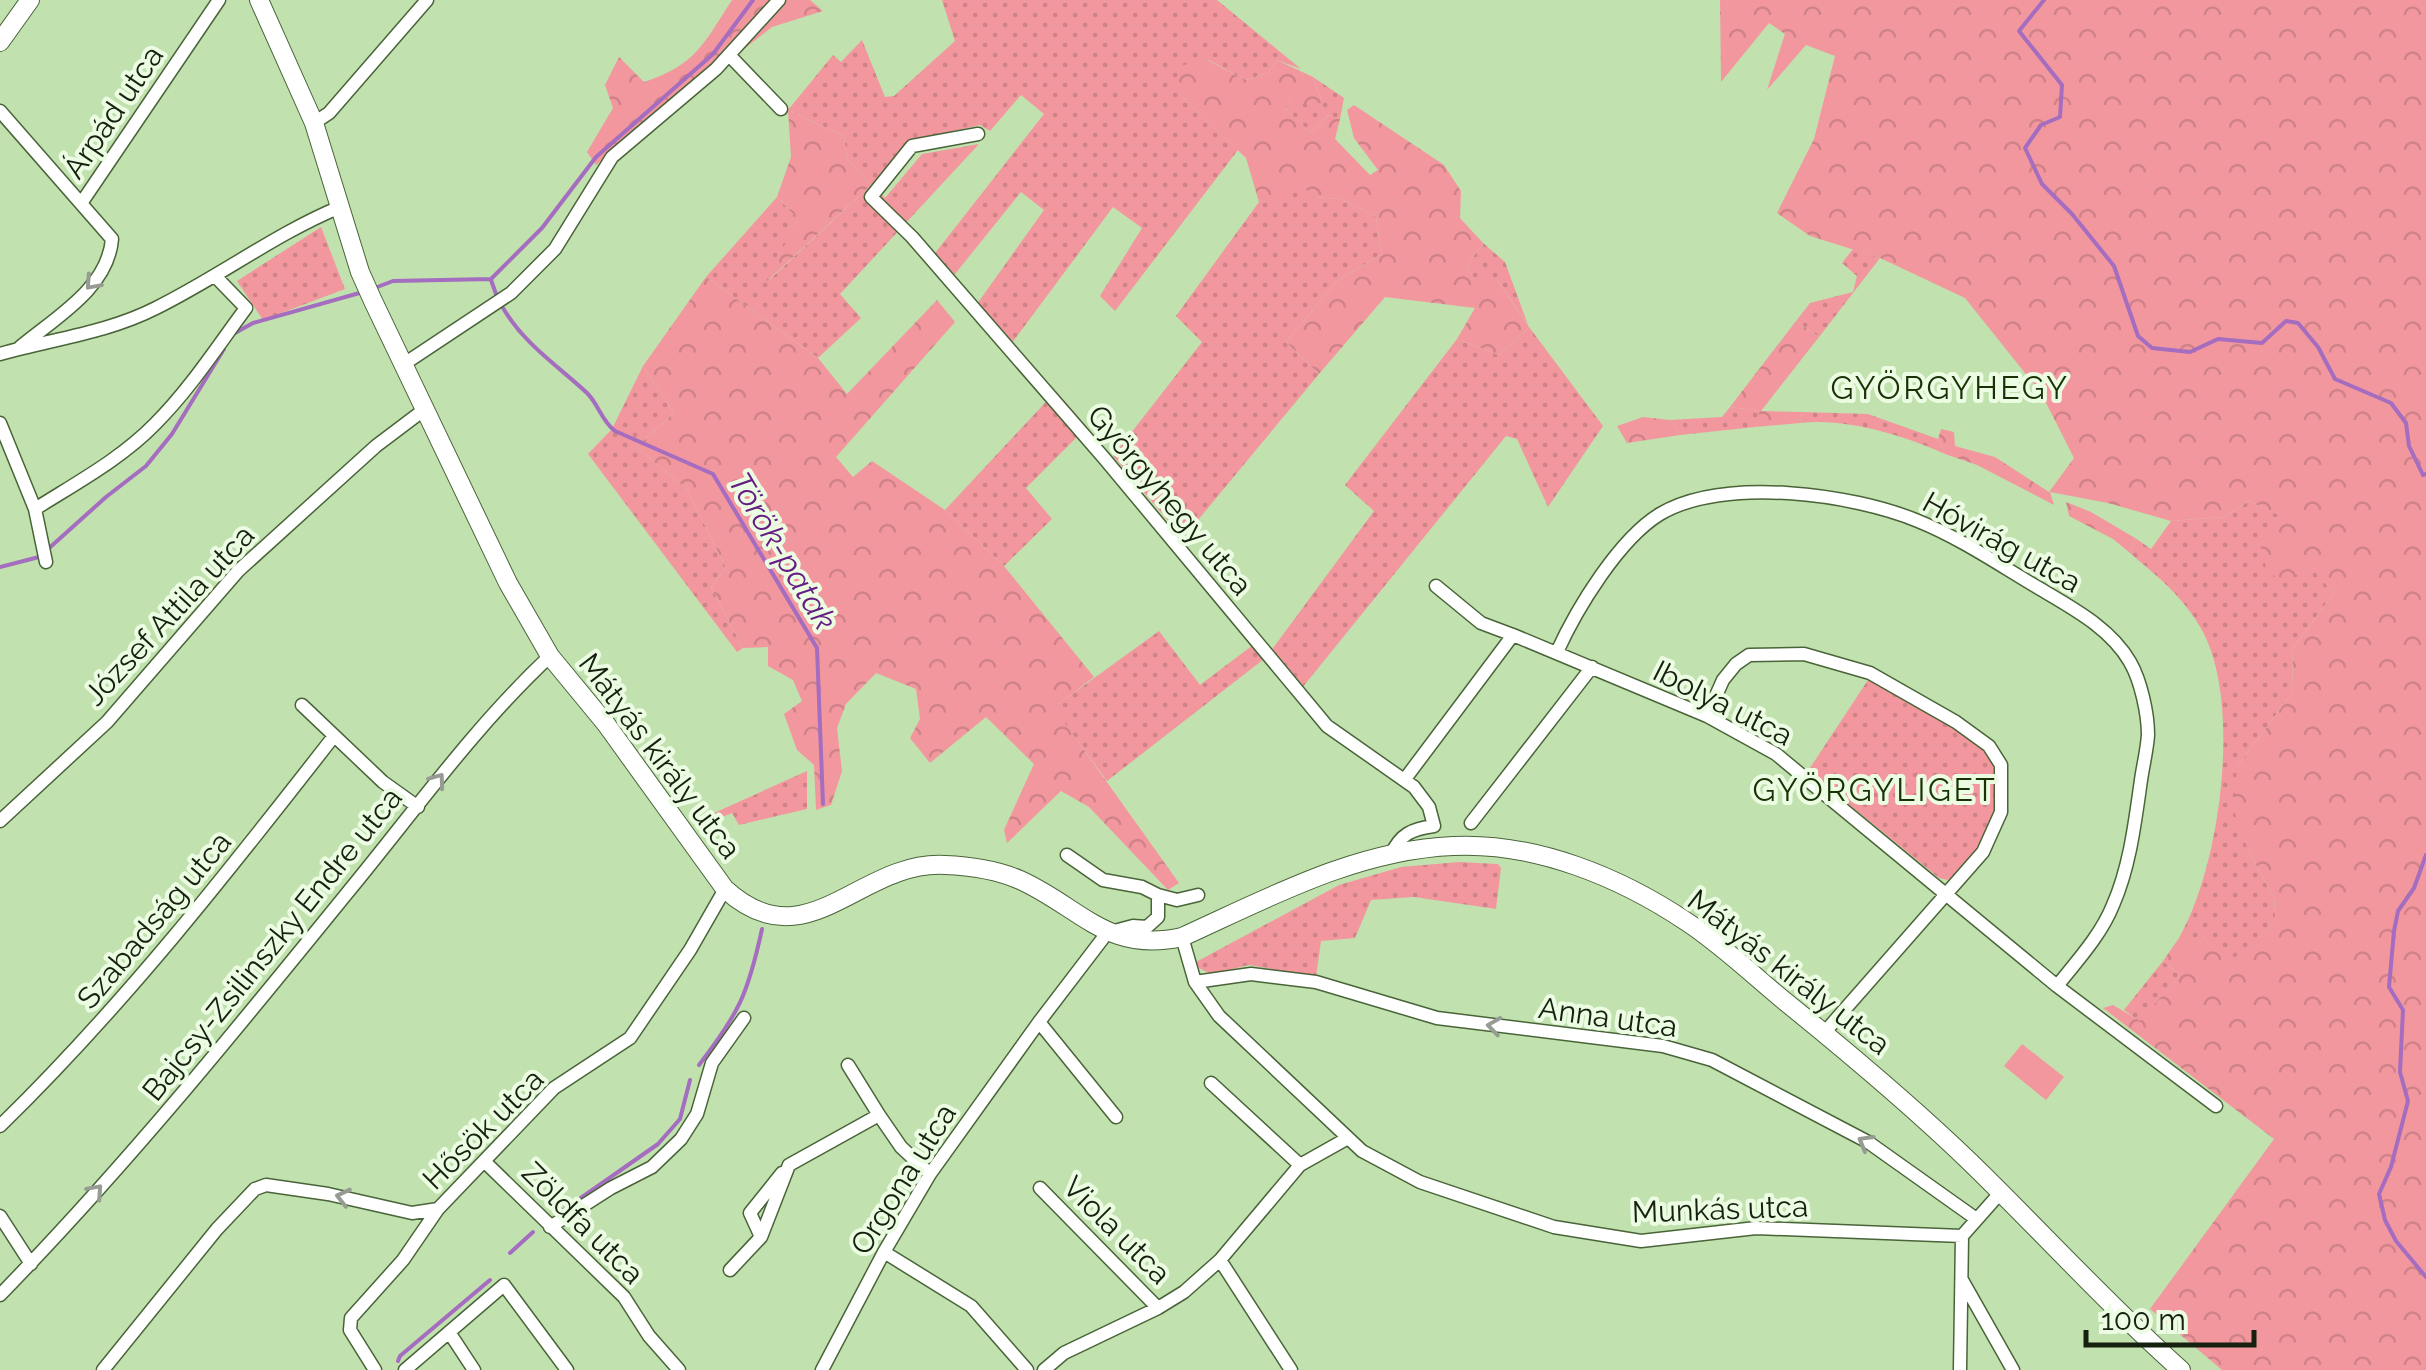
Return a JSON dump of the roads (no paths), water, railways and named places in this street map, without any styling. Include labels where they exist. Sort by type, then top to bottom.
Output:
[{"type":"main road","points":[[0,42],[30,0]]},
{"type":"main road","name":"Mátyás király utca","points":[[259,0],[314,123],[360,272],[508,583],[550,656],[606,724],[725,889],[760,913],[790,918],[810,913],[906,868],[968,867],[1020,880],[1107,933],[1146,942],[1182,937],[1320,876],[1391,854],[1453,846],[1506,848],[1576,866],[1636,891],[1688,922],[1824,1032],[1915,1110],[2126,1321],[2181,1370]]},
{"type":"street","name":"Árpád utca","points":[[82,202],[219,0]]},
{"type":"street","points":[[314,123],[329,114],[426,0]]},
{"type":"street","points":[[404,364],[511,294],[555,249],[612,157],[730,56],[779,0]]},
{"type":"street","points":[[730,56],[781,109]]},
{"type":"street","name":"Árpád utca","points":[[0,111],[112,239],[110,258],[99,280],[19,349]]},
{"type":"street","name":"Györgyhegy utca","points":[[978,134],[912,146],[871,197],[912,237],[1104,458],[1327,726],[1405,779],[1424,797],[1434,826]]},
{"type":"street","points":[[0,354],[92,333],[154,310],[279,238],[340,208]]},
{"type":"street","points":[[36,509],[125,450],[154,425],[192,380],[246,308],[215,276]]},
{"type":"street","name":"József Attila utca","points":[[0,821],[107,722],[238,571],[376,446],[425,409]]},
{"type":"street","points":[[0,423],[36,509],[46,562]]},
{"type":"street","name":"Hóvirág utca","points":[[1558,652],[1572,618],[1600,576],[1660,514],[1702,499],[1752,490],[1855,503],[1916,520],[1967,544],[2087,618],[2112,638],[2132,664],[2148,734],[2126,869],[2112,908],[2090,945],[2057,986]]},
{"type":"street","points":[[1405,779],[1513,635],[1482,623],[1436,586]]},
{"type":"street","name":"Ibolya utca","points":[[1513,635],[1707,716],[1776,754],[1948,892],[2057,986],[2216,1106]]},
{"type":"street","points":[[1707,716],[1724,680],[1749,655],[1804,654],[1870,673],[1956,722],[1990,746],[2002,772],[2002,812],[1984,852],[1824,1032]]},
{"type":"street","name":"Bajcsy-Zsilinszky Endre utca","points":[[30,1264],[156,1123],[418,807],[475,732],[550,656]]},
{"type":"street","points":[[1470,822],[1592,667]]},
{"type":"street","points":[[302,705],[383,782],[418,807]]},
{"type":"street","name":"Szabadság utca","points":[[0,1126],[74,1054],[132,988],[334,736]]},
{"type":"street","name":"Mátyás király utca","points":[[1391,854],[1402,836],[1414,829],[1434,826]]},
{"type":"street","points":[[1067,855],[1103,880],[1142,887],[1177,900],[1198,895]]},
{"type":"street","name":"Hősök utca","points":[[375,1370],[350,1330],[351,1318],[403,1260],[438,1208],[554,1088],[630,1038],[680,967],[725,889]]},
{"type":"street","points":[[1107,933],[1147,926],[1158,916],[1158,895]]},
{"type":"street","name":"Orgona utca","points":[[822,1370],[930,1174],[1107,933]]},
{"type":"street","name":"Munkás utca","points":[[1182,937],[1196,982],[1219,1016],[1348,1138],[1377,1161],[1420,1182],[1554,1227],[1641,1241],[1756,1228],[1962,1236]]},
{"type":"street","name":"Anna utca","points":[[1196,982],[1251,974],[1278,976],[1316,982],[1438,1018],[1664,1046],[1712,1060],[1868,1142],[1975,1218]]},
{"type":"street","points":[[550,1226],[652,1167],[680,1139],[697,1114],[712,1063],[744,1018]]},
{"type":"street","points":[[1038,1022],[1116,1117]]},
{"type":"street","points":[[848,1066],[901,1148],[930,1174]]},
{"type":"street","points":[[1211,1083],[1300,1165]]},
{"type":"street","points":[[730,1270],[761,1237],[789,1165],[879,1114]]},
{"type":"street","points":[[1044,1370],[1064,1353],[1184,1292],[1220,1260],[1300,1165],[1348,1138]]},
{"type":"street","name":"Zöldfa utca","points":[[484,1162],[624,1297],[648,1336],[679,1370]]},
{"type":"street","points":[[102,1370],[217,1229],[255,1189],[266,1186],[328,1194],[412,1213],[438,1208]]},
{"type":"street","name":"Viola utca","points":[[1040,1188],[1158,1308]]},
{"type":"street","points":[[1960,1370],[1962,1236],[2000,1192]]},
{"type":"street","points":[[0,1216],[30,1264]]},
{"type":"street","points":[[884,1252],[971,1306],[1027,1370]]},
{"type":"street","points":[[1220,1260],[1292,1370]]},
{"type":"street","points":[[0,1295],[30,1264]]},
{"type":"street","points":[[0,1308],[30,1264]]},
{"type":"street","points":[[1961,1278],[2013,1370]]},
{"type":"street","points":[[405,1370],[504,1285],[568,1370]]},
{"type":"street","points":[[449,1332],[474,1370]]},
{"type":"waterway","points":[[372,289],[393,281],[491,279],[542,228],[596,157],[713,54],[753,0]]},
{"type":"waterway","points":[[2044,0],[2019,31],[2062,85],[2060,117],[2041,125],[2025,148],[2042,184],[2114,266],[2138,336],[2152,348],[2190,352],[2218,339],[2262,343],[2286,321],[2298,323],[2318,347],[2335,379],[2391,403],[2406,423],[2409,446],[2423,475],[2426,474]]},
{"type":"waterway","name":"Török-patak","points":[[491,280],[496,294]]},
{"type":"waterway","points":[[235,333],[253,323],[363,292]]},
{"type":"waterway","name":"Török-patak","points":[[503,308],[531,344],[587,393],[615,431],[713,474],[817,648],[823,804]]},
{"type":"waterway","points":[[47,550],[146,466],[172,434],[224,349]]},
{"type":"waterway","points":[[0,567],[39,557]]},
{"type":"waterway","points":[[2426,855],[2414,888],[2398,911],[2394,931],[2389,987],[2403,1010],[2400,1072],[2408,1101],[2391,1167],[2379,1194],[2385,1220],[2396,1241],[2426,1277]]},
{"type":"waterway","name":"Török-patak","points":[[699,1065],[740,1002],[762,929]]},
{"type":"waterway","name":"Török-patak","points":[[558,1214],[658,1144],[680,1119],[690,1080]]},
{"type":"waterway","name":"Török-patak","points":[[510,1253],[533,1232]]},
{"type":"waterway","name":"Török-patak","points":[[398,1361],[490,1280]]},
{"type":"district","name":"GYÖRGYHEGY","points":[[1950,387]]},
{"type":"district","name":"GYÖRGYLIGET","points":[[1875,789]]}]
